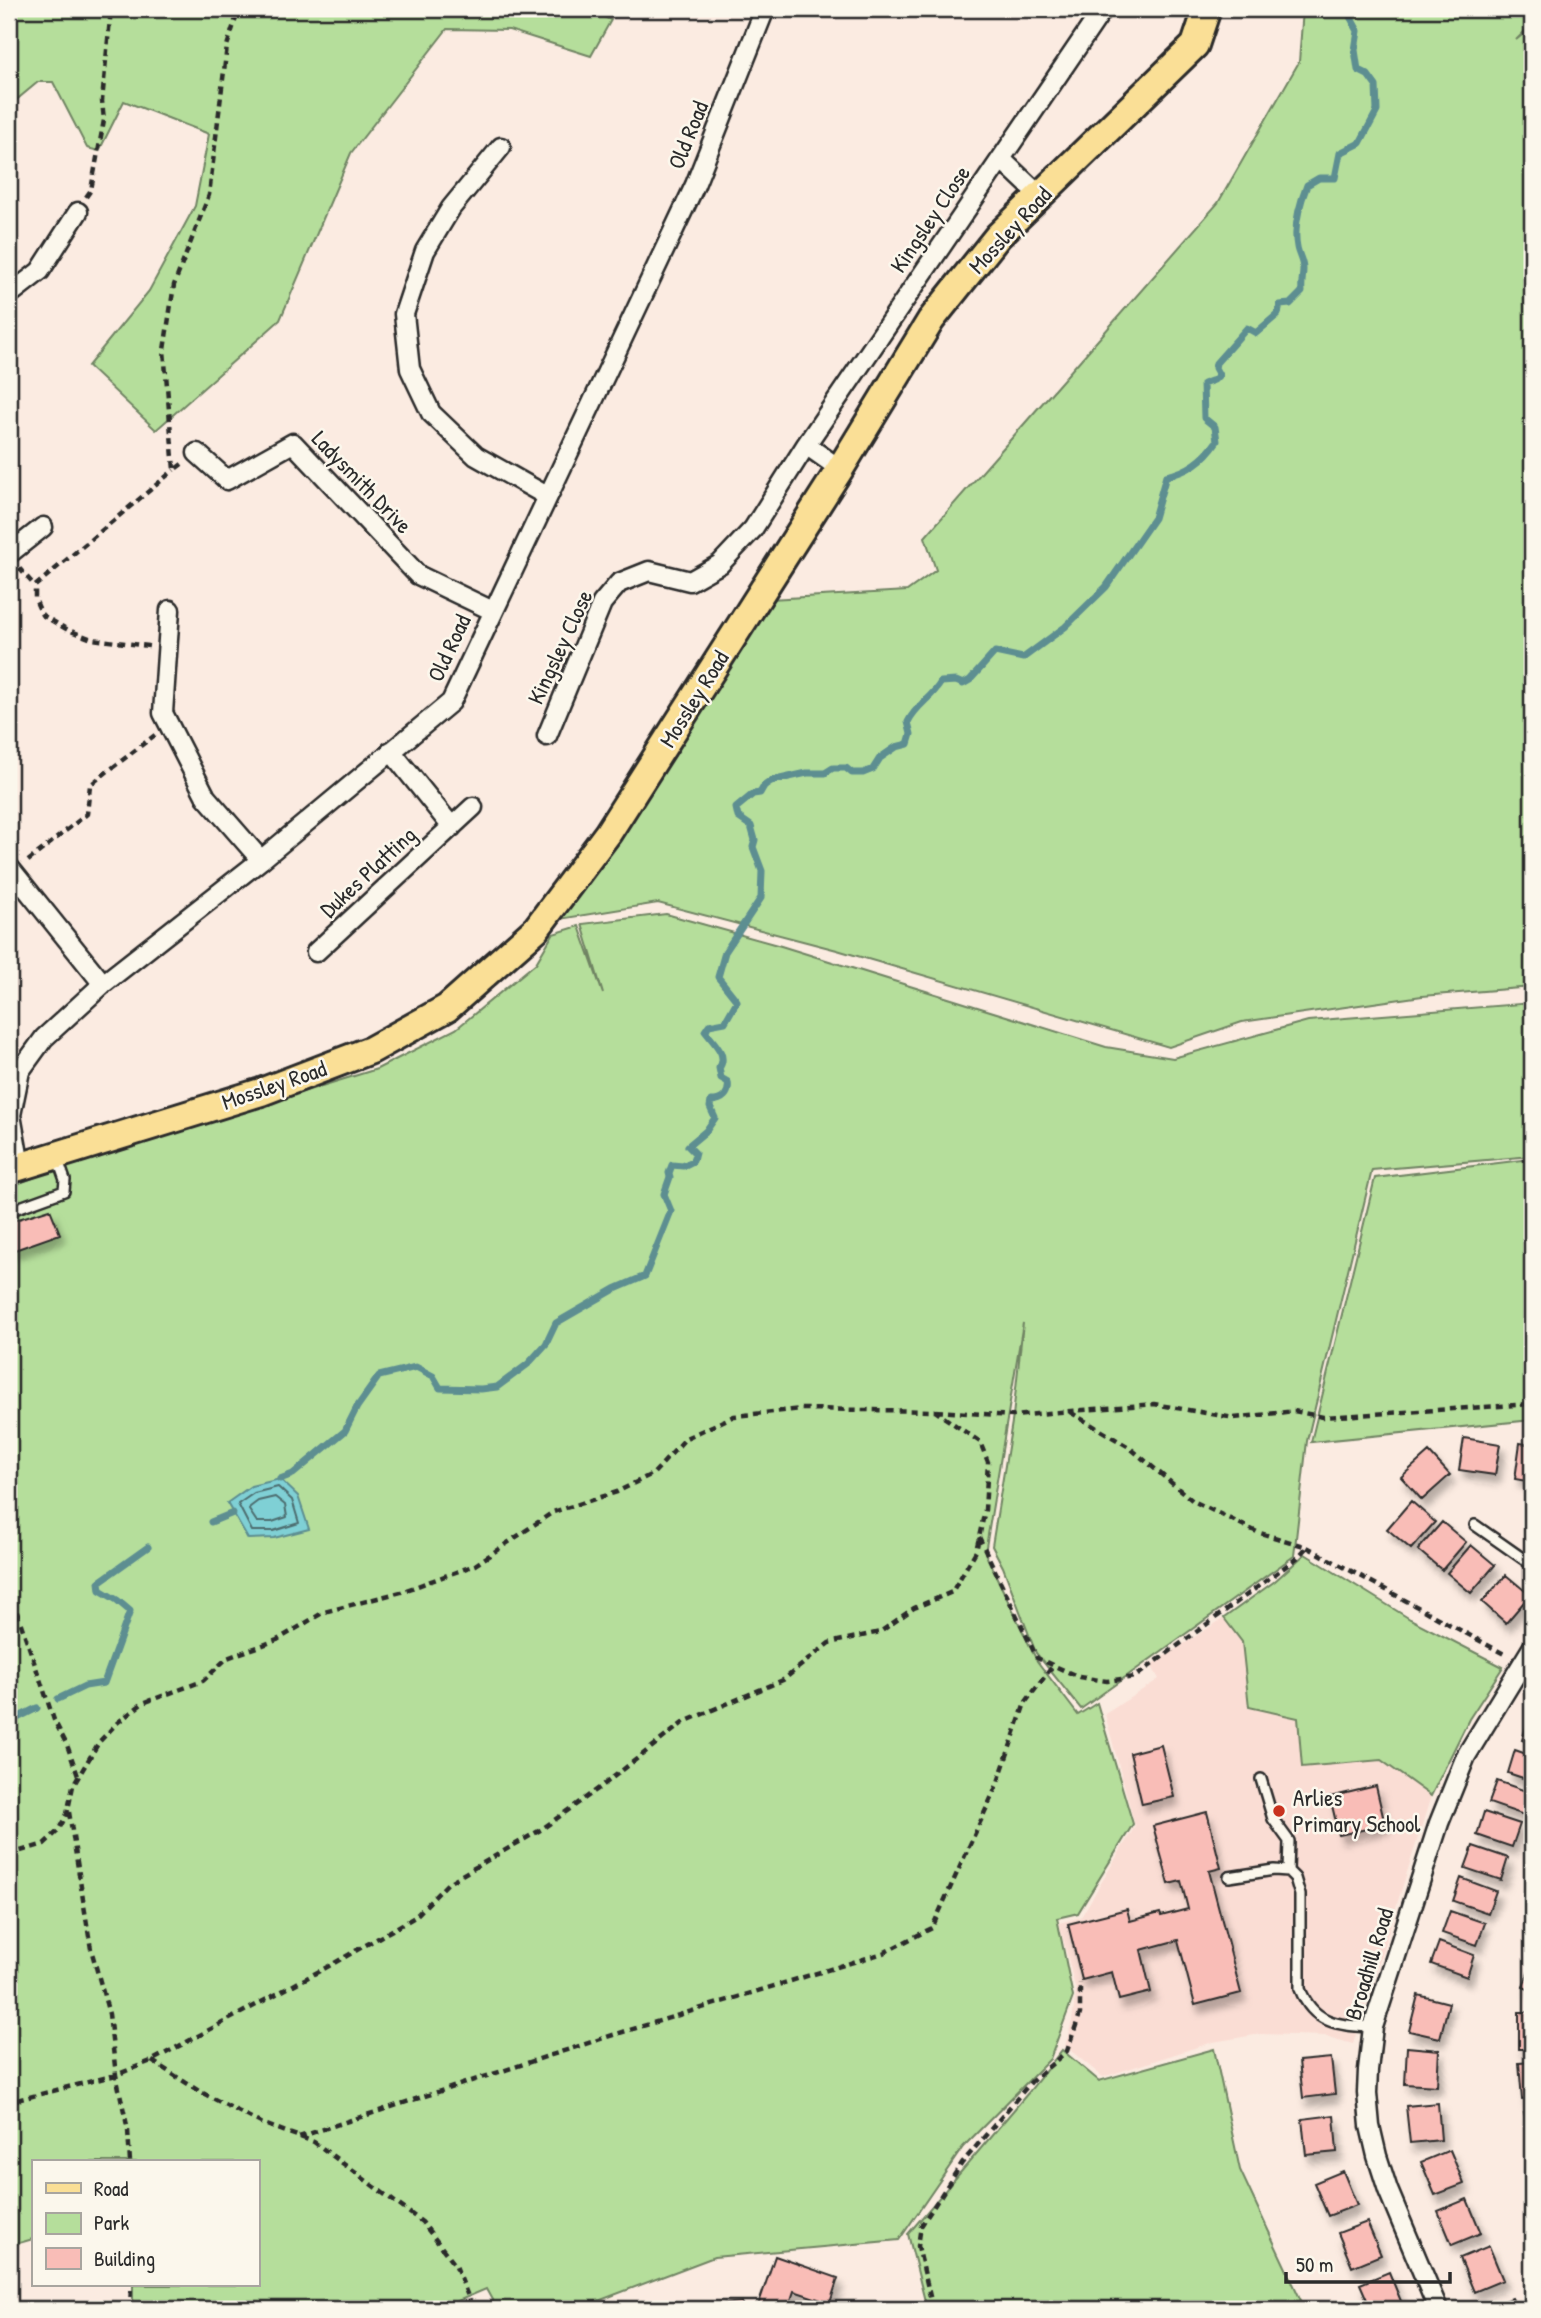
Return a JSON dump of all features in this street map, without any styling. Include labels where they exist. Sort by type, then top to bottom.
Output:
[{"type":"main road","name":"Mossley Road","points":[[14,1168],[261,1092],[371,1050],[447,1008],[536,929],[608,833],[931,320],[998,236],[1195,45],[1207,9]]},
{"type":"street","name":"Old Road","points":[[14,1168],[11,1115],[20,1071],[44,1038],[103,984],[261,860],[451,702],[695,185],[765,9]]},
{"type":"street","name":"Kingsley Close","points":[[547,736],[602,603],[619,583],[649,570],[690,581],[720,564],[752,528],[1103,9]]},
{"type":"street","points":[[501,147],[451,208],[425,251],[404,314],[410,369],[431,413],[476,456],[547,496]]},
{"type":"street","name":"Kingsley Close","points":[[1001,159],[1040,196]]},
{"type":"street","points":[[9,295],[40,271],[78,212]]},
{"type":"street","name":"Ladysmith Drive","points":[[197,453],[227,480],[293,443],[418,575],[494,611]]},
{"type":"street","points":[[806,446],[839,469]]},
{"type":"street","points":[[9,554],[43,527]]},
{"type":"street","points":[[170,610],[163,713],[206,797],[261,860]]},
{"type":"street","name":"Dukes Platting","points":[[391,751],[452,827]]},
{"type":"street","name":"Dukes Platting","points":[[316,952],[472,807]]},
{"type":"street","points":[[11,869],[103,984]]},
{"type":"street","name":"Broadhill Road","points":[[1438,2309],[1388,2190],[1375,2146],[1367,2093],[1373,2027],[1439,1823],[1466,1756],[1532,1647]]},
{"type":"lane","points":[[9,1211],[64,1191],[65,1180],[56,1155]]},
{"type":"lane","points":[[1475,1525],[1532,1565]]},
{"type":"lane","points":[[1261,1779],[1273,1818],[1289,1841],[1288,1871]]},
{"type":"lane","points":[[1229,1877],[1274,1870],[1288,1871],[1295,1878],[1300,1895],[1300,1989],[1305,2003],[1317,2016],[1339,2025],[1373,2027]]},
{"type":"path","points":[[78,212],[91,190],[104,120],[102,101],[111,9]]},
{"type":"path","points":[[174,470],[164,350],[174,285],[209,195],[227,46],[239,9]]},
{"type":"path","points":[[168,649],[92,639],[68,630],[42,615],[35,600],[35,586],[197,453]]},
{"type":"path","points":[[11,869],[87,814],[90,785],[169,725]]},
{"type":"path","points":[[9,1852],[44,1844],[58,1831],[68,1808],[73,1786],[99,1742],[117,1723],[144,1703],[203,1681],[227,1658],[277,1640],[324,1612],[401,1592],[475,1565],[553,1512],[617,1492],[654,1473],[686,1438],[734,1416],[800,1409],[935,1411],[1013,1416],[1154,1404],[1234,1418],[1294,1411],[1323,1417],[1532,1404]]},
{"type":"path","points":[[9,2102],[116,2075],[151,2061],[330,1966],[415,1917],[448,1883],[542,1829],[684,1722],[783,1680],[829,1643],[880,1632],[914,1608],[952,1592],[976,1551],[985,1510],[988,1462],[981,1442],[935,1411]]},
{"type":"path","points":[[1070,1411],[1129,1447],[1193,1501],[1256,1532],[1307,1547],[1487,1644]]},
{"type":"path","points":[[979,1536],[1037,1658],[1079,1677],[1107,1681],[1135,1677],[1215,1620],[1297,1558],[1307,1547]]},
{"type":"path","points":[[9,1589],[54,1720],[67,1745],[78,1777]]},
{"type":"path","points":[[299,2137],[613,2035],[883,1954],[932,1928],[997,1785],[1025,1703],[1052,1667]]},
{"type":"path","points":[[68,1808],[91,1950],[109,2014],[116,2075],[128,2130],[130,2160]]},
{"type":"path","points":[[933,2309],[918,2246],[921,2226],[962,2163],[1031,2082],[1067,2051],[1080,2014],[1080,1983]]},
{"type":"path","points":[[151,2061],[261,2123],[314,2142],[422,2222],[456,2266],[473,2309]]},
{"type":"path","points":[[130,2309],[131,2286]]},
{"type":"shaded area","name":"Arlies Primary School","points":[[1305,1554],[1410,1619],[1503,1667],[1469,1719],[1431,1796],[1353,2044],[1325,2036],[1261,2034],[1213,2042],[1103,2077],[1065,2046],[1076,1991],[1059,1923],[1081,1917],[1135,1826],[1105,1714],[1159,1679],[1151,1665],[1224,1618],[1275,1581]]},
{"type":"green space","points":[[9,9],[586,9],[611,20],[591,56],[509,30],[447,29],[351,153],[280,320],[156,430],[88,366],[149,291],[195,206],[209,134],[124,101],[99,151],[87,148],[53,82],[38,82],[9,106]]},
{"type":"green space","points":[[1303,9],[1532,9],[1532,24],[1516,40],[1532,27],[1532,987],[1422,996],[1242,1022],[1169,1047],[837,950],[658,903],[560,919],[770,599],[907,591],[936,570],[925,537],[1218,203],[1299,62]]},
{"type":"green space","points":[[666,914],[781,946],[1106,1047],[1173,1058],[1308,1021],[1532,1003],[1532,1156],[1372,1170],[1307,1441],[1294,1556],[1081,1709],[1036,1653],[1003,1567],[992,1546],[1013,1416],[1023,1323],[985,1553],[1037,1661],[1078,1715],[1097,1703],[1133,1824],[1078,1913],[1057,1918],[1073,1997],[1050,2059],[963,2147],[899,2240],[714,2257],[577,2309],[497,2309],[486,2289],[439,2309],[133,2309],[133,2286],[259,2286],[259,2160],[32,2160],[32,2239],[9,2246],[9,1187],[83,1159],[377,1069],[456,1029],[536,963],[553,934],[579,926],[603,994],[582,924]]},
{"type":"green space","points":[[1532,1160],[1532,1420],[1311,1442],[1375,1178]]},
{"type":"green space","points":[[1305,1554],[1410,1619],[1503,1667],[1469,1719],[1431,1796],[1381,1760],[1302,1767],[1298,1718],[1249,1707],[1242,1642],[1224,1618],[1275,1581]]},
{"type":"green space","points":[[1214,2049],[1240,2170],[1305,2309],[927,2309],[908,2234],[1062,2050],[1099,2081]]},
{"type":"water","points":[[280,1479],[298,1496],[309,1529],[274,1538],[248,1539],[227,1503],[251,1486]]},
{"type":"building","points":[[50,1209],[60,1234],[9,1252],[9,1222]]},
{"type":"building","points":[[1464,1438],[1500,1444],[1495,1475],[1459,1470]]},
{"type":"building","points":[[1520,1443],[1532,1445],[1532,1482],[1515,1479]]},
{"type":"building","points":[[1429,1452],[1450,1475],[1422,1500],[1401,1477]]},
{"type":"building","points":[[1411,1501],[1435,1522],[1411,1549],[1387,1529]]},
{"type":"building","points":[[1442,1522],[1466,1542],[1442,1570],[1418,1550]]},
{"type":"building","points":[[1471,1545],[1495,1565],[1471,1593],[1447,1573]]},
{"type":"building","points":[[1506,1575],[1530,1595],[1506,1623],[1482,1602]]},
{"type":"building","points":[[1529,1718],[1532,1719],[1532,1743],[1522,1740]]},
{"type":"building","points":[[1161,1745],[1174,1797],[1142,1804],[1130,1753]]},
{"type":"building","points":[[1515,1750],[1532,1756],[1532,1781],[1508,1773]]},
{"type":"building","points":[[1497,1781],[1532,1793],[1524,1815],[1489,1803]]},
{"type":"building","points":[[1376,1786],[1385,1825],[1339,1835],[1330,1797]]},
{"type":"building","points":[[1207,1812],[1221,1868],[1209,1871],[1241,1993],[1195,2005],[1178,1940],[1141,1950],[1151,1992],[1119,2000],[1112,1972],[1082,1980],[1068,1924],[1127,1909],[1130,1921],[1188,1909],[1181,1881],[1169,1884],[1153,1826]]},
{"type":"building","points":[[1484,1812],[1520,1824],[1512,1847],[1477,1835]]},
{"type":"building","points":[[1473,1846],[1508,1858],[1501,1880],[1465,1868]]},
{"type":"building","points":[[1461,1878],[1496,1891],[1488,1913],[1453,1901]]},
{"type":"building","points":[[1450,1911],[1485,1923],[1477,1945],[1442,1933]]},
{"type":"building","points":[[1439,1942],[1474,1955],[1467,1977],[1431,1964]]},
{"type":"building","points":[[1532,1962],[1532,1991],[1523,1987]]},
{"type":"building","points":[[1418,1995],[1449,2003],[1440,2038],[1409,2031]]},
{"type":"building","points":[[1519,2012],[1532,2012],[1532,2049],[1519,2049]]},
{"type":"building","points":[[1407,2047],[1439,2050],[1437,2086],[1405,2084]]},
{"type":"building","points":[[1331,2058],[1335,2094],[1303,2098],[1299,2061]]},
{"type":"building","points":[[1532,2062],[1532,2099],[1522,2100],[1519,2063]]},
{"type":"building","points":[[1438,2103],[1441,2140],[1410,2143],[1406,2106]]},
{"type":"building","points":[[1532,2111],[1532,2148],[1524,2113]]},
{"type":"building","points":[[1334,2115],[1337,2152],[1306,2155],[1302,2119]]},
{"type":"building","points":[[1450,2150],[1464,2184],[1435,2195],[1421,2162]]},
{"type":"building","points":[[1343,2171],[1357,2205],[1328,2216],[1314,2183]]},
{"type":"building","points":[[1467,2199],[1481,2233],[1452,2245],[1438,2211]]},
{"type":"building","points":[[1367,2222],[1381,2255],[1352,2267],[1338,2233]]},
{"type":"building","points":[[1489,2246],[1503,2280],[1474,2292],[1460,2258]]},
{"type":"building","points":[[775,2256],[838,2278],[830,2303],[794,2291],[788,2309],[757,2309]]},
{"type":"building","points":[[1389,2272],[1403,2306],[1395,2309],[1371,2309],[1360,2284]]},
{"type":"building","points":[[1512,2298],[1517,2309],[1484,2309]]},
{"type":"building","points":[[742,2302],[743,2309],[703,2309],[703,2306]]},
{"type":"building","points":[[700,2305],[700,2309],[660,2309]]},
{"type":"waterway","points":[[280,1479],[293,1474],[345,1431],[357,1407],[379,1376],[416,1367],[433,1376],[440,1388],[497,1387],[528,1364],[546,1344],[556,1323],[615,1289],[645,1276],[671,1211],[664,1194],[672,1165],[683,1166],[693,1161],[695,1153],[688,1146],[706,1131],[715,1118],[710,1107],[711,1101],[722,1098],[728,1090],[728,1082],[721,1078],[719,1068],[722,1063],[721,1053],[705,1031],[709,1025],[725,1022],[737,1001],[718,977],[725,952],[761,898],[762,871],[753,847],[755,840],[751,826],[738,817],[736,808],[753,794],[760,793],[771,781],[807,773],[825,773],[833,768],[846,768],[852,773],[873,769],[880,758],[896,747],[908,744],[911,734],[908,722],[941,682],[956,681],[963,684],[970,680],[995,652],[1023,658],[1065,627],[1106,587],[1154,518],[1166,476],[1195,464],[1217,441],[1215,427],[1204,418],[1203,384],[1219,375],[1215,368],[1216,363],[1247,328],[1256,333],[1278,314],[1280,305],[1290,304],[1302,292],[1303,266],[1297,247],[1296,231],[1307,185],[1319,178],[1335,178],[1340,153],[1360,143],[1377,111],[1376,86],[1368,75],[1358,70],[1355,50],[1358,31],[1346,9]]},
{"type":"waterway","points":[[211,1522],[233,1513]]},
{"type":"waterway","points":[[58,1699],[85,1686],[104,1683],[130,1611],[100,1590],[99,1582],[148,1547]]},
{"type":"waterway","points":[[9,1722],[37,1708]]},
{"type":"place","name":"Arlies Primary School","points":[[1279,1811]]}]
